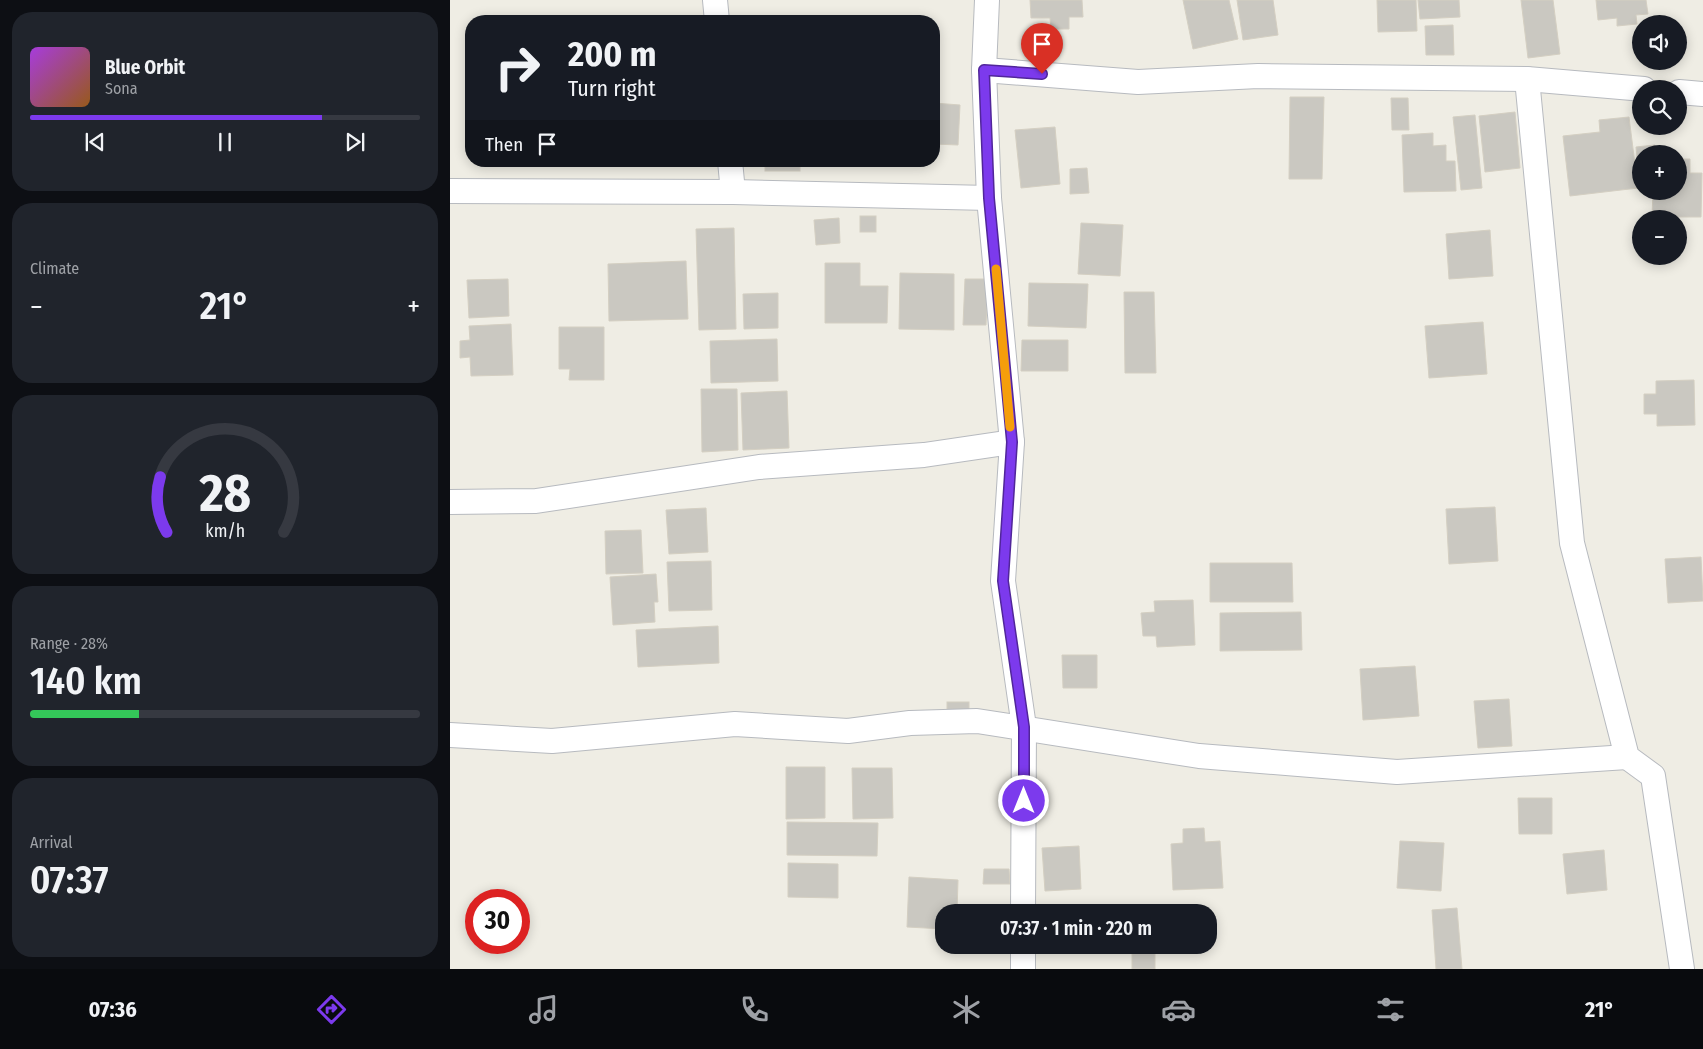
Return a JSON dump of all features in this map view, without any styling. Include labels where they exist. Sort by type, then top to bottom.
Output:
[{"type":"street","points":[[716,0],[717,15]]},
{"type":"street","points":[[987,0],[984,70],[989,198],[1012,442],[1003,581],[1024,727],[1023,904]]},
{"type":"street","points":[[984,70],[1138,82],[1258,76],[1527,79],[1632,88]]},
{"type":"street","points":[[1527,79],[1572,543],[1627,757],[1653,776],[1682,969]]},
{"type":"street","points":[[1687,93],[1703,94]]},
{"type":"street","points":[[730,167],[732,192]]},
{"type":"street","points":[[450,191],[732,192],[989,198]]},
{"type":"street","points":[[450,502],[536,501],[759,467],[924,455],[1012,442]]},
{"type":"street","points":[[450,735],[552,741],[735,724],[848,731],[910,723],[977,721],[1200,756],[1398,772],[1627,757]]},
{"type":"street","points":[[1023,954],[1023,969]]},
{"type":"building","points":[[1030,0],[1082,0],[1083,17],[1069,17],[1069,29],[1051,29],[1050,18],[1031,18]]},
{"type":"building","points":[[1183,0],[1229,0],[1238,39],[1193,49]]},
{"type":"building","points":[[1237,0],[1273,0],[1278,35],[1243,40]]},
{"type":"building","points":[[1377,0],[1416,0],[1417,31],[1378,32]]},
{"type":"building","points":[[1418,0],[1459,0],[1460,17],[1420,19]]},
{"type":"building","points":[[1521,0],[1553,0],[1560,54],[1528,58]]},
{"type":"building","points":[[1596,0],[1646,0],[1648,14],[1632,15],[1632,24],[1617,26],[1617,18],[1598,20]]},
{"type":"building","points":[[1453,25],[1454,55],[1426,55],[1425,26]]},
{"type":"building","points":[[1290,97],[1324,97],[1322,179],[1289,179]]},
{"type":"building","points":[[1391,98],[1408,98],[1409,130],[1392,130]]},
{"type":"building","points":[[940,103],[960,105],[958,145],[940,144]]},
{"type":"building","points":[[1515,112],[1520,168],[1485,172],[1479,116]]},
{"type":"building","points":[[1475,115],[1482,188],[1461,190],[1453,117]]},
{"type":"building","points":[[1629,117],[1633,145],[1632,189],[1570,196],[1563,136],[1600,132],[1599,120]]},
{"type":"building","points":[[1055,127],[1060,184],[1021,188],[1015,130]]},
{"type":"building","points":[[1433,133],[1433,146],[1446,145],[1446,161],[1455,161],[1456,191],[1404,192],[1402,135]]},
{"type":"building","points":[[1687,159],[1690,159],[1690,173],[1702,173],[1701,217],[1687,217],[1687,210],[1652,210],[1653,200],[1687,200]]},
{"type":"building","points":[[765,167],[800,167],[800,171],[765,171]]},
{"type":"building","points":[[1087,168],[1089,193],[1070,194],[1070,169]]},
{"type":"building","points":[[860,216],[876,216],[876,232],[860,232]]},
{"type":"building","points":[[839,218],[840,243],[816,245],[814,220]]},
{"type":"building","points":[[1081,223],[1123,225],[1120,276],[1078,274]]},
{"type":"building","points":[[734,228],[736,329],[699,330],[696,229]]},
{"type":"building","points":[[1490,230],[1493,276],[1449,279],[1446,234]]},
{"type":"building","points":[[686,261],[688,319],[609,321],[608,264]]},
{"type":"building","points":[[825,263],[860,263],[860,286],[888,286],[887,323],[825,323]]},
{"type":"building","points":[[900,273],[954,274],[954,330],[899,329]]},
{"type":"building","points":[[508,279],[509,316],[469,318],[467,280]]},
{"type":"building","points":[[965,279],[988,279],[986,325],[963,325]]},
{"type":"building","points":[[1029,283],[1088,284],[1086,328],[1028,326]]},
{"type":"building","points":[[1124,292],[1154,292],[1156,373],[1125,373]]},
{"type":"building","points":[[778,293],[778,328],[744,329],[743,294]]},
{"type":"building","points":[[1483,322],[1487,374],[1429,378],[1425,326]]},
{"type":"building","points":[[511,324],[513,375],[471,376],[470,357],[460,358],[460,341],[470,340],[469,326]]},
{"type":"building","points":[[559,327],[604,327],[604,380],[569,380],[570,369],[559,369]]},
{"type":"building","points":[[777,339],[778,381],[711,383],[710,341]]},
{"type":"building","points":[[1022,340],[1068,340],[1068,371],[1021,371]]},
{"type":"building","points":[[1694,380],[1695,425],[1657,426],[1657,414],[1644,414],[1644,394],[1656,394],[1656,381]]},
{"type":"building","points":[[701,389],[737,389],[738,450],[702,452]]},
{"type":"building","points":[[787,391],[789,448],[743,450],[741,393]]},
{"type":"building","points":[[1495,507],[1498,561],[1449,564],[1446,509]]},
{"type":"building","points":[[706,508],[708,552],[669,554],[666,510]]},
{"type":"building","points":[[641,530],[643,573],[606,574],[605,531]]},
{"type":"building","points":[[1701,557],[1703,601],[1668,603],[1665,559]]},
{"type":"building","points":[[711,561],[712,610],[669,611],[667,562]]},
{"type":"building","points":[[1210,563],[1292,563],[1293,602],[1210,602]]},
{"type":"building","points":[[656,574],[658,602],[654,602],[655,622],[613,625],[610,577]]},
{"type":"building","points":[[1193,600],[1195,645],[1157,647],[1156,636],[1143,636],[1141,613],[1155,612],[1154,601]]},
{"type":"building","points":[[1301,612],[1302,650],[1220,651],[1220,613]]},
{"type":"building","points":[[718,626],[719,663],[638,667],[636,630]]},
{"type":"building","points":[[1062,655],[1097,655],[1097,688],[1063,688]]},
{"type":"building","points":[[1415,666],[1419,716],[1363,720],[1360,669]]},
{"type":"building","points":[[1509,699],[1512,746],[1478,748],[1474,701]]},
{"type":"building","points":[[947,702],[969,702],[969,718],[947,718]]},
{"type":"building","points":[[786,767],[825,767],[825,818],[786,819]]},
{"type":"building","points":[[852,768],[892,768],[893,818],[853,819]]},
{"type":"building","points":[[1518,798],[1552,798],[1552,834],[1519,834]]},
{"type":"building","points":[[787,822],[878,823],[877,856],[787,855]]},
{"type":"building","points":[[1204,828],[1205,842],[1220,841],[1223,888],[1173,890],[1171,844],[1183,843],[1183,829]]},
{"type":"building","points":[[1400,841],[1444,843],[1441,891],[1397,888]]},
{"type":"building","points":[[1079,846],[1081,889],[1045,891],[1042,848]]},
{"type":"building","points":[[1604,850],[1607,890],[1567,894],[1563,854]]},
{"type":"building","points":[[788,863],[838,864],[838,898],[788,897]]},
{"type":"building","points":[[984,869],[1009,869],[1010,884],[983,884]]},
{"type":"building","points":[[909,877],[958,880],[957,904],[935,904],[935,929],[907,927]]},
{"type":"building","points":[[1457,908],[1462,969],[1436,969],[1432,910]]},
{"type":"building","points":[[1132,954],[1155,954],[1155,969],[1132,969]]},
{"type":"slow traffic","points":[[996,269],[1010,427]]},
{"type":"route","points":[[1024,801],[1024,727],[1003,581],[1012,442],[989,198],[984,70],[1042,74]]}]
